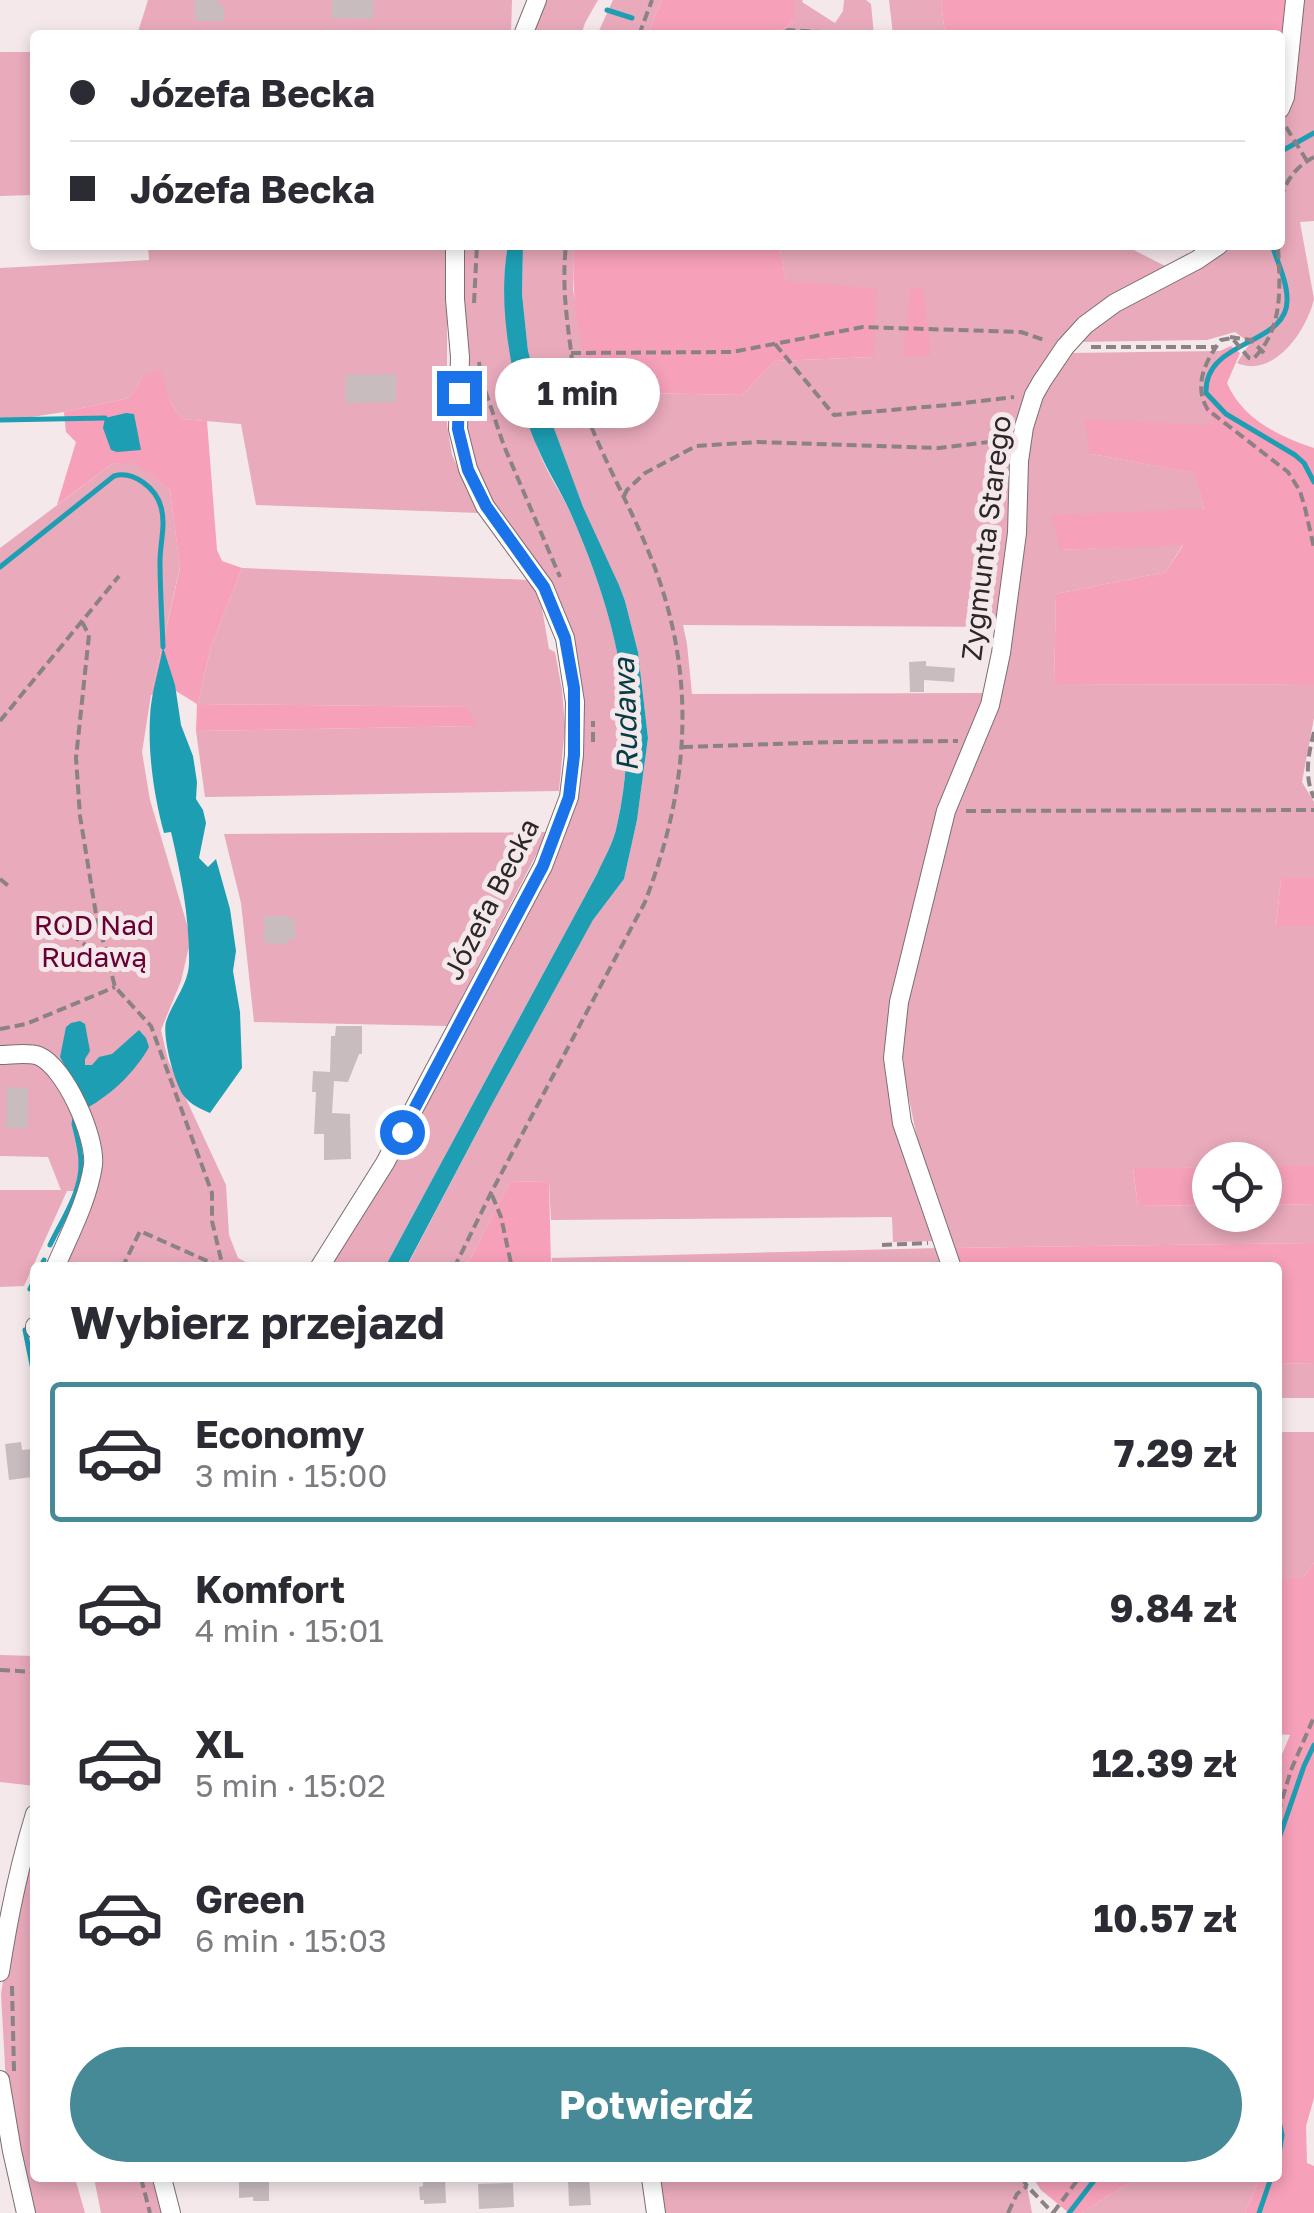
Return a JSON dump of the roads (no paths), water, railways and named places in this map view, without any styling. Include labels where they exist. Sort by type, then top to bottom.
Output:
[{"type":"street","points":[[525,30],[537,0]]},
{"type":"street","points":[[1285,97],[1294,0]]},
{"type":"street","name":"Józefa Becka","points":[[322,1262],[385,1163],[543,866],[569,797],[576,730],[574,688],[565,638],[544,587],[486,506],[468,470],[458,429],[460,357],[454,299],[455,250]]},
{"type":"street","name":"Zygmunta Starego","points":[[950,1262],[902,1123],[893,1058],[898,1002],[946,811],[990,706],[1001,653],[1016,533],[1023,435],[1034,395],[1065,347],[1085,325],[1115,303],[1212,250]]},
{"type":"street","points":[[0,1056],[39,1056],[52,1064],[84,1120],[93,1162],[83,1200],[57,1262]]},
{"type":"street","points":[[6,1978],[6,1932],[30,1830]]},
{"type":"street","points":[[7,2078],[8,2175],[26,2213]]},
{"type":"street","points":[[163,2182],[172,2213]]},
{"type":"street","points":[[652,2182],[656,2213]]},
{"type":"water","name":"Rudawa","points":[[507,250],[523,250],[522,294],[528,351],[583,507],[625,601],[638,652],[648,738],[624,879],[593,920],[409,1262],[388,1262],[597,874],[616,831],[624,785],[627,745],[620,666],[587,552],[522,405],[509,351]]},
{"type":"water","points":[[134,414],[141,450],[117,452],[111,450],[103,428],[105,418]]},
{"type":"water","points":[[163,647],[175,685],[181,725],[193,756],[196,799],[206,823],[199,858],[208,867],[216,859],[230,909],[236,951],[233,971],[240,1012],[242,1068],[210,1113],[192,1104],[180,1090],[166,1038],[166,1022],[188,972],[189,947],[178,864],[171,832],[164,833],[151,761],[151,708]]},
{"type":"water","points":[[80,1021],[85,1024],[90,1051],[85,1065],[112,1054],[139,1030],[149,1047],[122,1082],[87,1108],[60,1057],[66,1027]]},
{"type":"waterway","points":[[607,10],[632,18]]},
{"type":"waterway","points":[[1285,149],[1314,133]]},
{"type":"waterway","points":[[1274,250],[1285,285],[1284,314],[1262,335],[1218,362],[1209,375],[1206,393],[1226,414],[1295,455],[1314,482]]},
{"type":"waterway","points":[[0,420],[105,418]]},
{"type":"waterway","points":[[0,567],[114,476],[136,478],[154,493],[162,514],[163,647]]},
{"type":"waterway","points":[[50,1245],[80,1174],[75,1118]]},
{"type":"waterway","points":[[25,1330],[30,1355]]},
{"type":"waterway","points":[[1282,1829],[1314,1745]]},
{"type":"waterway","points":[[1069,2213],[1093,2182]]},
{"type":"waterway","points":[[1259,2213],[1270,2182]]},
{"type":"park label","name":"ROD Nad Rudawą","points":[[94,941]]}]
